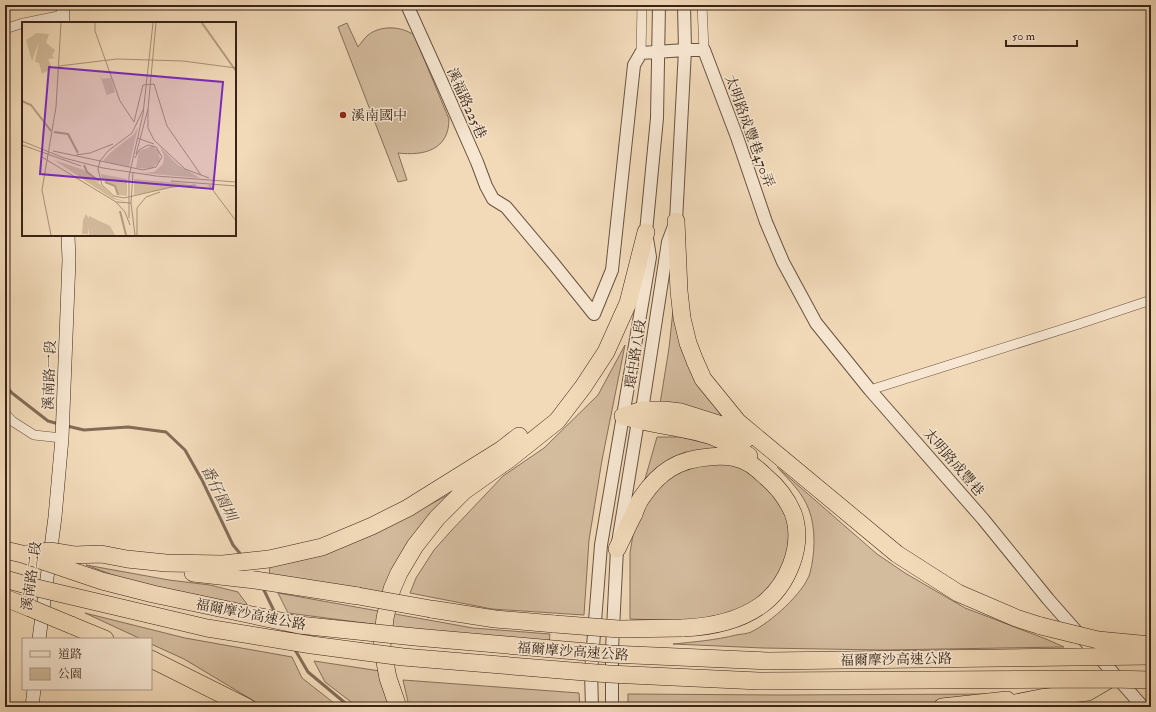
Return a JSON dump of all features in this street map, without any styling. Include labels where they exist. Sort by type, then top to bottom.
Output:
[{"type":"highway","points":[[676,221],[678,291],[682,318],[695,361],[704,379],[738,422],[897,554],[958,593],[1016,618],[1041,626],[1098,640],[1151,645]]},
{"type":"highway","points":[[398,707],[388,678],[382,646],[385,618],[392,589],[399,573],[415,546],[437,518],[464,491],[508,460],[557,421],[583,388],[606,352],[628,303],[646,232]]},
{"type":"highway","points":[[74,555],[101,554],[128,559],[166,563],[223,564],[269,559],[322,547],[372,526],[408,508],[501,450],[583,388]]},
{"type":"highway","points":[[634,416],[664,410],[681,412],[722,425],[780,456]]},
{"type":"highway","points":[[22,554],[50,551],[153,569],[259,581],[495,619],[619,629],[682,628],[715,624],[745,615],[759,607],[767,601],[779,587],[792,566],[796,532],[793,514],[783,485],[768,468],[740,450],[706,434],[634,416]]},
{"type":"highway","points":[[617,549],[641,498],[667,471],[685,460],[718,456],[737,458],[754,466],[773,483],[787,500]]},
{"type":"highway","name":"福爾摩沙高速公路","points":[[5,550],[22,554],[102,582],[298,625],[415,637],[610,654],[768,661],[1151,656]]},
{"type":"highway","name":"福爾摩沙高速公路","points":[[5,579],[37,588],[207,628],[312,645],[403,657],[609,674],[759,681],[1151,680]]},
{"type":"highway","points":[[5,598],[103,638]]},
{"type":"highway","points":[[152,660],[247,707]]},
{"type":"highway","points":[[942,707],[1088,692],[1110,679]]},
{"type":"highway","points":[[995,707],[1040,698]]},
{"type":"main road","name":"溪南路一段","points":[[55,517],[63,415],[69,268],[68,236]]},
{"type":"main road","name":"溪南路二段","points":[[39,638],[55,517]]},
{"type":"main road","points":[[32,707],[34,690]]},
{"type":"street","name":"溪福路225巷","points":[[407,5],[493,199],[506,207],[554,263],[594,314],[612,270],[634,65],[642,54]]},
{"type":"street","points":[[642,5],[642,54],[684,50],[704,50],[702,5]]},
{"type":"street","name":"環中路八段","points":[[612,707],[612,649],[617,549],[634,416],[650,258],[646,232],[657,118],[659,5]]},
{"type":"street","name":"環中路八段","points":[[592,707],[591,672],[601,545],[634,416],[668,242],[676,221],[684,50],[684,5]]},
{"type":"street","points":[[28,22],[63,14]]},
{"type":"street","points":[[5,29],[22,24]]},
{"type":"street","name":"太明路成豐巷470弄","points":[[704,50],[737,137],[766,222]]},
{"type":"street","name":"太明路成豐巷","points":[[766,222],[783,262],[816,323],[870,390],[983,519],[1048,599],[1143,707]]},
{"type":"street","points":[[870,390],[1151,300]]},
{"type":"street","points":[[5,413],[12,421],[34,434],[62,435]]},
{"type":"green space","points":[[347,23],[358,47],[368,35],[385,28],[397,28],[414,35],[449,119],[445,138],[433,149],[426,152],[408,154],[398,153],[407,180],[398,182],[338,27]]},
{"type":"green space","points":[[674,301],[705,391],[723,418],[660,404],[669,348]]},
{"type":"green space","points":[[625,345],[602,460],[589,540],[584,615],[492,609],[410,593],[416,578],[434,550],[503,476],[544,448],[598,395]]},
{"type":"green space","points":[[657,437],[680,437],[718,446],[717,451],[643,486]]},
{"type":"green space","points":[[735,463],[774,492],[787,516],[789,532],[787,557],[775,579],[760,597],[730,614],[689,621],[630,619],[630,553],[635,522],[652,491],[688,466]]},
{"type":"green space","points":[[777,467],[877,554],[905,573],[965,608],[1064,647],[883,650],[763,648],[673,644],[713,640],[751,632],[759,628],[785,607],[807,581],[810,573],[814,549],[814,533],[811,517],[809,510],[799,492]]},
{"type":"green space","points":[[455,491],[384,593],[269,575],[270,566],[396,523]]},
{"type":"green space","points":[[86,565],[169,580],[210,585],[238,592],[249,607],[153,588]]},
{"type":"green space","points":[[278,593],[473,628],[550,634],[549,643],[395,627],[288,613]]},
{"type":"green space","points":[[85,613],[185,638],[292,657],[302,678],[339,707],[264,707],[184,659],[152,644],[152,638],[139,638]]},
{"type":"green space","points":[[314,661],[380,671],[393,707],[361,707],[355,705],[325,682]]},
{"type":"green space","points":[[403,680],[579,693],[580,707],[411,707],[408,702]]},
{"type":"green space","points":[[628,694],[993,694],[921,707],[628,707]]},
{"type":"waterway","name":"番仔園圳","points":[[5,385],[12,393],[48,421],[59,424]]},
{"type":"waterway","name":"番仔園圳","points":[[67,426],[84,430],[128,427],[166,432],[185,450],[202,480],[233,545],[243,557]]},
{"type":"waterway","name":"番仔園圳","points":[[262,586],[275,613]]},
{"type":"waterway","name":"番仔園圳","points":[[294,648],[308,672],[350,707]]},
{"type":"place","name":"溪南國中","points":[[343,115]]}]
